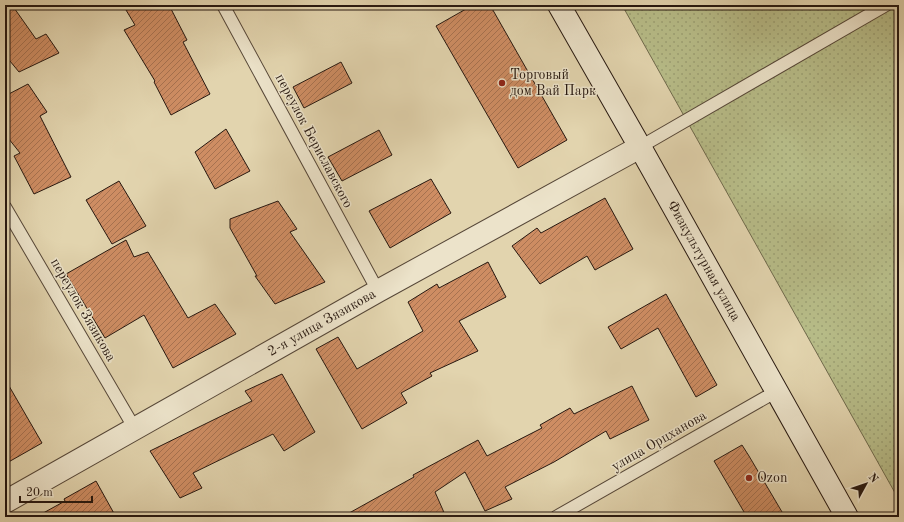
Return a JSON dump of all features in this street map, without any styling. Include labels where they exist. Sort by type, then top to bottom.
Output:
[{"type":"street","name":"Физкультурная улица","points":[[559,5],[847,517]]},
{"type":"street","name":"2-я улица Зязикова","points":[[5,502],[378,291],[640,147]]},
{"type":"lane","name":"переулок Бериславского","points":[[223,5],[378,291]]},
{"type":"lane","points":[[640,147],[886,5]]},
{"type":"lane","name":"переулок Зязикова","points":[[5,206],[135,429]]},
{"type":"lane","name":"улица Орцханова","points":[[556,517],[777,391]]},
{"type":"green space","points":[[622,5],[899,5],[899,500]]},
{"type":"building","points":[[5,5],[12,5],[36,39],[46,34],[59,53],[19,72],[5,55]]},
{"type":"building","points":[[123,5],[169,5],[187,40],[183,42],[210,94],[171,115],[154,82],[155,81],[124,30],[135,25]]},
{"type":"building","name":"Торговый дом Вай Парк","points":[[473,5],[490,5],[567,140],[518,168],[436,26]]},
{"type":"building","points":[[341,62],[352,83],[304,108],[293,87]]},
{"type":"building","points":[[28,84],[47,112],[40,116],[71,177],[34,194],[14,156],[20,153],[5,134],[5,96]]},
{"type":"building","points":[[226,129],[250,171],[215,189],[195,152]]},
{"type":"building","points":[[379,130],[392,155],[342,181],[328,157]]},
{"type":"building","points":[[431,179],[451,213],[390,248],[369,211]]},
{"type":"building","points":[[119,181],[146,226],[112,244],[86,200]]},
{"type":"building","points":[[605,198],[633,249],[595,270],[587,256],[540,284],[512,246],[537,228],[541,233]]},
{"type":"building","points":[[278,201],[297,229],[290,232],[325,282],[275,304],[255,276],[257,276],[230,228],[230,219]]},
{"type":"building","points":[[126,240],[134,257],[148,252],[188,318],[215,304],[236,334],[173,368],[144,315],[105,338],[66,274]]},
{"type":"building","points":[[488,262],[506,297],[459,321],[478,351],[430,373],[432,376],[401,393],[407,403],[362,429],[316,349],[338,337],[357,369],[423,331],[408,302],[437,284],[439,288]]},
{"type":"building","points":[[666,294],[717,385],[696,397],[658,328],[621,349],[608,327]]},
{"type":"building","points":[[282,374],[315,432],[284,451],[273,434],[193,473],[202,488],[180,498],[150,451],[252,401],[245,391]]},
{"type":"building","points":[[5,379],[42,443],[5,464]]},
{"type":"building","points":[[632,386],[649,420],[610,439],[606,431],[554,462],[505,487],[512,499],[485,511],[465,472],[435,492],[446,517],[342,517],[414,477],[413,475],[478,440],[487,456],[542,428],[540,425],[570,408],[574,414]]},
{"type":"building","points":[[742,445],[785,517],[747,517],[714,461]]},
{"type":"building","points":[[96,481],[116,517],[36,517],[65,501],[64,499]]},
{"type":"place","name":"Торговый дом Вай Парк","points":[[502,83]]},
{"type":"place","name":"Ozon","points":[[749,478]]}]
